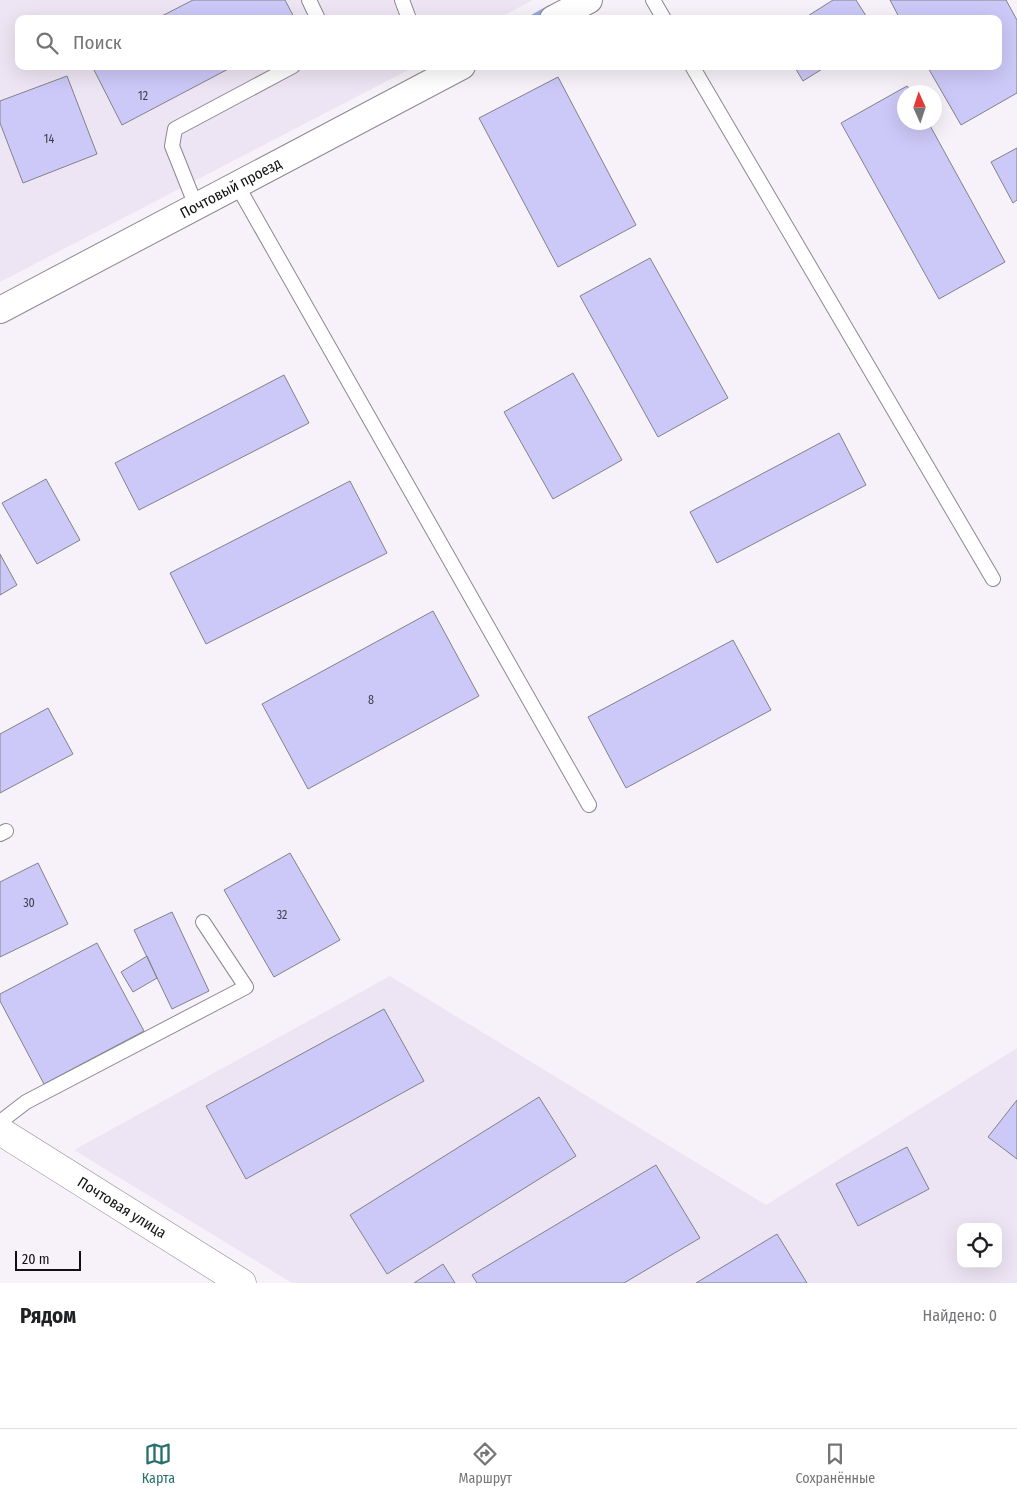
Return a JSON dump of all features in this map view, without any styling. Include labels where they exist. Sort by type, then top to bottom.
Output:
[{"type":"street","points":[[561,15],[590,0]]},
{"type":"street","name":"Почтовый проезд","points":[[0,310],[237,185],[430,74],[446,70]]},
{"type":"street","name":"Почтовая улица","points":[[0,1131],[242,1283]]},
{"type":"lane","points":[[309,0],[316,15]]},
{"type":"lane","points":[[402,0],[408,15]]},
{"type":"lane","points":[[653,0],[662,15]]},
{"type":"lane","points":[[196,206],[172,146],[175,129],[286,70]]},
{"type":"lane","points":[[694,70],[993,579]]},
{"type":"lane","points":[[237,185],[589,805]]},
{"type":"lane","points":[[0,1122],[26,1102],[246,987],[203,922]]},
{"type":"shaded area","points":[[0,0],[533,0],[505,15],[15,15],[15,70],[408,70],[0,282]]},
{"type":"shaded area","points":[[390,976],[766,1205],[1017,1048],[1017,1283],[292,1283],[74,1150]]},
{"type":"building","points":[[193,0],[285,0],[293,15],[164,15]]},
{"type":"building","points":[[833,0],[856,0],[865,15],[809,15]]},
{"type":"building","points":[[890,0],[1006,0],[1017,20],[1017,93],[961,125],[942,92],[942,85],[938,85],[929,70],[1002,70],[1002,15],[898,15]]},
{"type":"building","points":[[94,70],[226,70],[122,125]]},
{"type":"building","points":[[796,70],[821,70],[803,81]]},
{"type":"building","points":[[67,76],[97,154],[23,183],[0,123],[0,101]]},
{"type":"building","points":[[558,77],[636,225],[558,267],[479,118]]},
{"type":"building","points":[[897,92],[897,130],[932,130],[1005,262],[939,299],[841,123]]},
{"type":"building","points":[[1017,148],[1017,200],[1013,203],[991,162]]},
{"type":"building","points":[[650,258],[728,398],[658,437],[580,296]]},
{"type":"building","points":[[573,373],[622,460],[553,499],[504,412]]},
{"type":"building","points":[[284,375],[309,423],[139,510],[115,463]]},
{"type":"building","points":[[839,433],[866,485],[717,563],[690,512]]},
{"type":"building","points":[[46,479],[80,540],[37,564],[2,503]]},
{"type":"building","points":[[350,481],[387,553],[206,644],[170,573]]},
{"type":"building","points":[[0,554],[17,585],[0,595]]},
{"type":"building","points":[[433,611],[479,696],[308,789],[262,704]]},
{"type":"building","points":[[733,640],[771,710],[626,788],[588,717]]},
{"type":"building","points":[[48,708],[73,754],[0,793],[0,734]]},
{"type":"building","points":[[290,853],[340,940],[274,977],[224,890]]},
{"type":"building","points":[[38,863],[68,924],[0,957],[0,882]]},
{"type":"building","points":[[172,912],[209,991],[172,1009],[134,930]]},
{"type":"building","points":[[97,943],[144,1031],[44,1084],[0,1001],[0,994]]},
{"type":"building","points":[[147,956],[157,978],[133,992],[121,972]]},
{"type":"building","points":[[384,1009],[424,1081],[246,1179],[206,1106]]},
{"type":"building","points":[[539,1097],[576,1156],[387,1274],[350,1215]]},
{"type":"building","points":[[1017,1100],[1017,1159],[988,1137]]},
{"type":"building","points":[[907,1147],[929,1189],[858,1226],[836,1184]]},
{"type":"building","points":[[656,1165],[700,1238],[624,1283],[477,1283],[472,1275]]},
{"type":"building","points":[[777,1234],[807,1283],[696,1283]]},
{"type":"building","points":[[443,1264],[455,1283],[414,1283]]},
{"type":"waterway","points":[[538,15],[549,9]]}]
